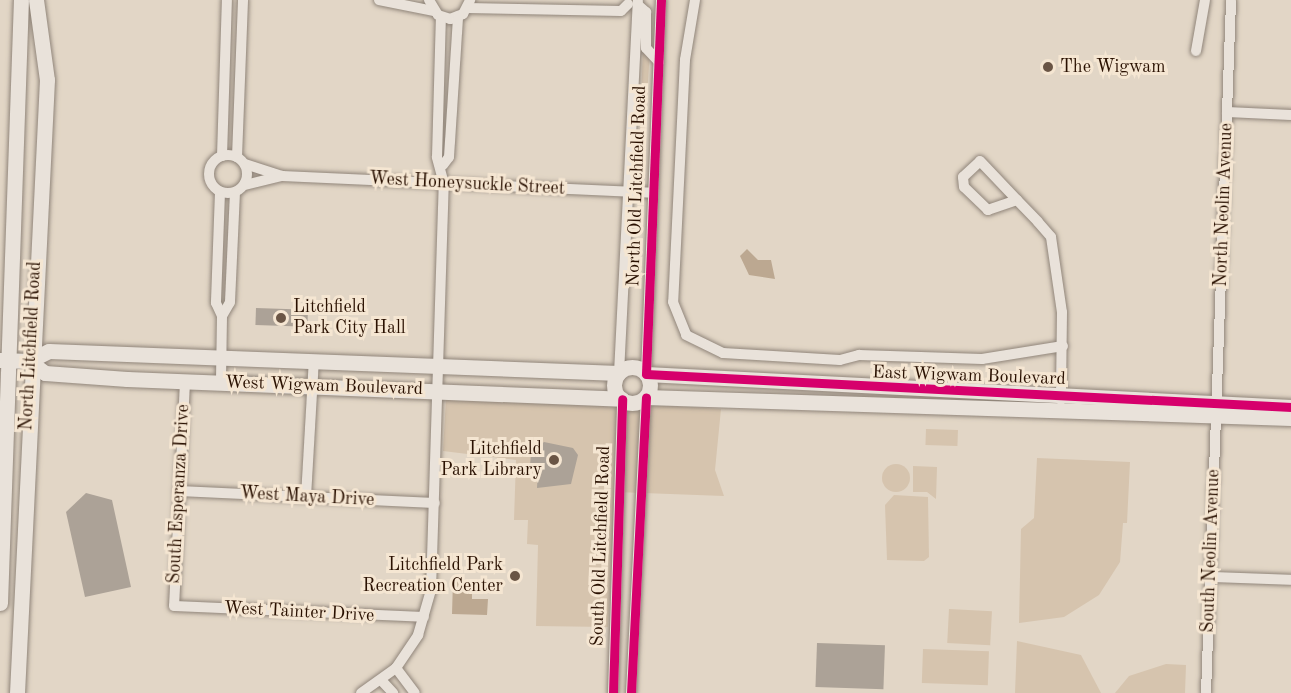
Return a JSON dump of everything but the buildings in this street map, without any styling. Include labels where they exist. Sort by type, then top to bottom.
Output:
[{"type":"street","name":"North Litchfield Road","points":[[0,603],[4,360],[21,0]]},
{"type":"street","name":"North Litchfield Road","points":[[17,693],[29,361],[47,80],[36,0]]},
{"type":"street","points":[[221,383],[222,316],[216,303],[220,192],[209,173],[222,156],[227,0]]},
{"type":"street","points":[[220,192],[235,193],[244,185],[241,161],[243,0]]},
{"type":"street","points":[[379,0],[435,9],[459,16]]},
{"type":"street","name":"North Old Litchfield Road","points":[[646,374],[661,0]]},
{"type":"street","points":[[695,0],[685,60],[683,171],[674,310],[686,335],[708,349],[836,360],[859,355],[970,360],[1063,346]]},
{"type":"street","points":[[1196,51],[1205,0]]},
{"type":"street","name":"North Neolin Avenue","points":[[1216,410],[1231,0]]},
{"type":"street","points":[[443,165],[449,157],[459,16],[468,4],[621,11],[632,2],[646,12],[646,48],[658,62]]},
{"type":"street","name":"North Old Litchfield Road","points":[[619,374],[629,192],[632,2]]},
{"type":"street","points":[[361,693],[396,668],[417,635],[424,617],[435,503],[444,184],[443,165],[437,157],[435,9]]},
{"type":"street","points":[[1227,112],[1291,114]]},
{"type":"street","points":[[222,156],[241,161]]},
{"type":"street","name":"West Honeysuckle Street","points":[[241,161],[282,176]]},
{"type":"street","points":[[1017,200],[997,211],[985,209],[964,187],[963,177],[980,161],[1017,200],[1053,241],[1063,346],[1061,404]]},
{"type":"street","name":"West Honeysuckle Street","points":[[244,185],[282,176],[653,193]]},
{"type":"street","points":[[222,316],[230,302],[235,193]]},
{"type":"street","name":"West Wigwam Boulevard","points":[[4,360],[29,361],[49,351],[314,360],[622,399]]},
{"type":"street","points":[[306,497],[310,386],[314,360]]},
{"type":"street","name":"West Wigwam Boulevard","points":[[29,361],[45,373],[185,382],[310,386],[439,376],[619,374]]},
{"type":"street","points":[[633,367],[646,374],[645,397],[632,402],[622,399],[615,390],[619,374],[633,367]]},
{"type":"street","name":"East Wigwam Boulevard","points":[[646,374],[1061,404]]},
{"type":"street","name":"South Esperanza Drive","points":[[174,606],[185,382]]},
{"type":"street","name":"East Wigwam Boulevard","points":[[645,397],[1061,404],[1216,410],[1291,418]]},
{"type":"street","name":"South Old Litchfield Road","points":[[631,693],[645,397]]},
{"type":"street","name":"South Old Litchfield Road","points":[[613,693],[622,399]]},
{"type":"street","name":"East Wigwam Boulevard","points":[[1216,410],[1291,407]]},
{"type":"street","name":"South Neolin Avenue","points":[[1206,693],[1216,410]]},
{"type":"street","name":"West Maya Drive","points":[[180,492],[435,503]]},
{"type":"street","points":[[1210,577],[1291,580]]},
{"type":"street","name":"West Tainter Drive","points":[[174,606],[424,617]]},
{"type":"street","points":[[396,668],[415,693]]},
{"type":"street","points":[[381,680],[393,693]]},
{"type":"shaded area","points":[[643,50],[650,50],[642,174],[638,170]]},
{"type":"shaded area","points":[[747,249],[758,260],[771,260],[775,279],[749,275],[740,256]]},
{"type":"shaded area","points":[[456,393],[721,409],[715,470],[724,496],[616,492],[608,627],[536,626],[538,545],[527,544],[528,520],[514,520],[516,460],[443,451],[446,399]]},
{"type":"shaded area","points":[[926,429],[958,430],[957,446],[925,445]]},
{"type":"shaded area","points":[[1037,458],[1130,462],[1127,523],[1123,523],[1120,562],[1099,595],[1064,617],[1019,623],[1021,529],[1034,518]]},
{"type":"shaded area","points":[[896,464],[906,468],[910,478],[906,488],[896,492],[886,488],[882,478],[886,468]]},
{"type":"shaded area","points":[[913,466],[937,467],[936,499],[927,492],[913,492]]},
{"type":"shaded area","points":[[894,495],[928,497],[929,557],[924,561],[887,560],[885,505]]},
{"type":"shaded area","points":[[453,580],[472,581],[472,599],[488,599],[487,615],[452,614]]},
{"type":"shaded area","points":[[949,609],[992,611],[990,645],[947,643]]},
{"type":"shaded area","points":[[1017,641],[1081,655],[1101,693],[1015,693]]},
{"type":"shaded area","points":[[923,649],[989,651],[988,685],[922,683]]},
{"type":"shaded area","points":[[1166,664],[1186,665],[1185,693],[1115,693],[1129,676]]},
{"type":"cycle path","points":[[661,0],[646,374],[1291,407]]},
{"type":"cycle path","points":[[631,693],[646,397]]},
{"type":"cycle path","points":[[613,693],[622,399]]},
{"type":"place","name":"The Wigwam","points":[[1048,67]]},
{"type":"place","name":"Litchfield Park City Hall","points":[[281,318]]},
{"type":"place","name":"Litchfield Park Library","points":[[554,460]]},
{"type":"place","name":"Litchfield Park Recreation Center","points":[[515,576]]}]
